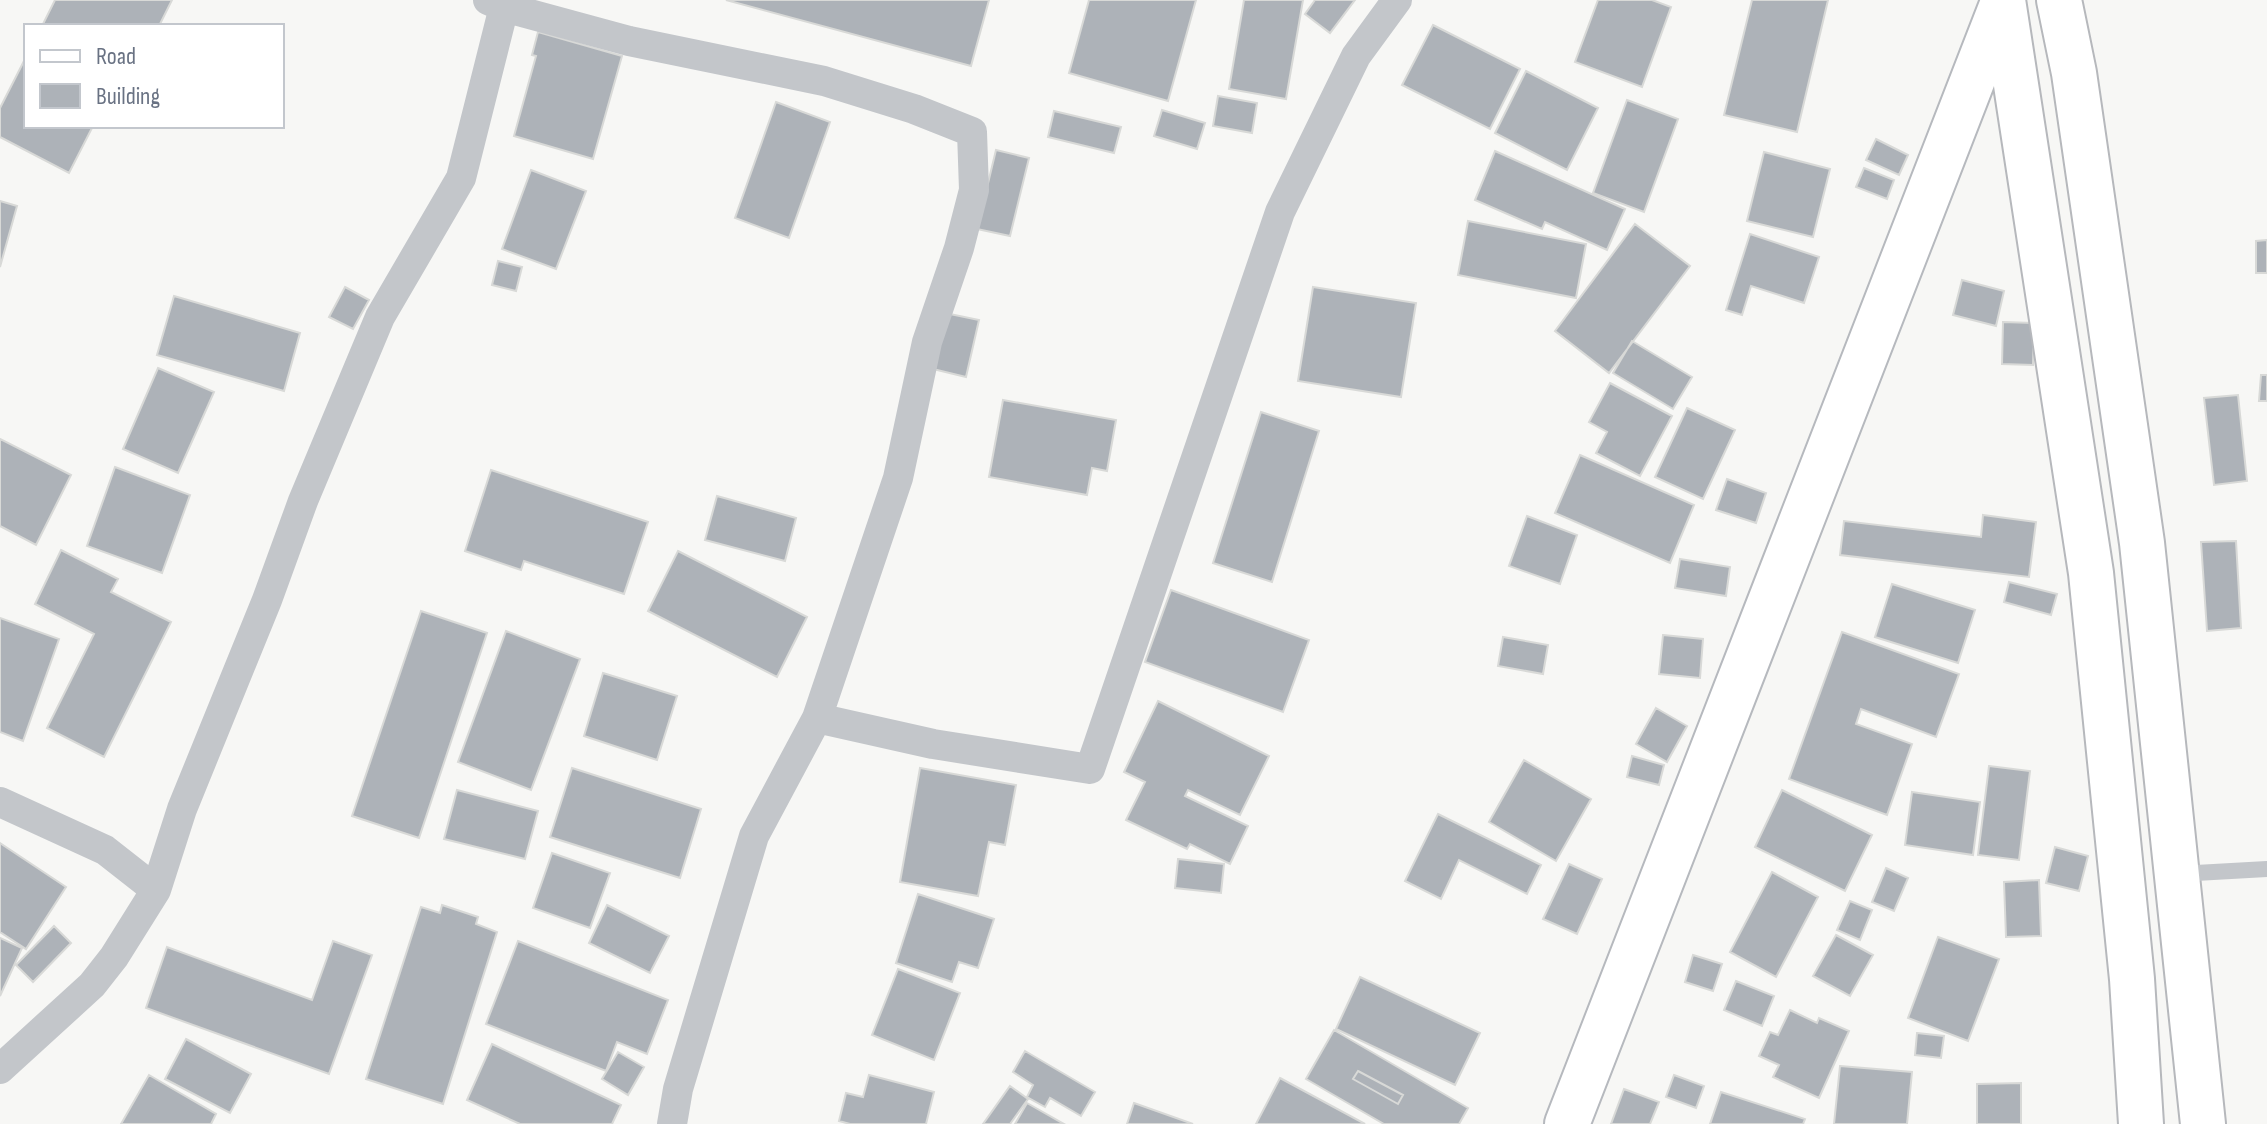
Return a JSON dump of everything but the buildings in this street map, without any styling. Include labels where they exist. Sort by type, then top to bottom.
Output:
[{"type":"main road","points":[[2059,0],[2074,73],[2142,543],[2203,1124]]},
{"type":"main road","points":[[2074,73],[2081,0]]},
{"type":"main road","points":[[1567,1124],[2003,1]]},
{"type":"main road","points":[[2003,1],[2091,573],[2132,979],[2141,1124]]},
{"type":"street","points":[[817,718],[933,744],[1090,769],[1280,212],[1356,56],[1397,0]]},
{"type":"street","points":[[0,1069],[92,985],[114,957],[156,890],[182,809],[267,600],[303,501],[380,317],[461,178],[496,3],[629,41],[824,81],[914,109],[972,132],[974,190],[959,248],[927,342],[898,478],[817,718],[754,836],[678,1089],[672,1124]]},
{"type":"street","points":[[0,802],[105,850],[156,890]]},
{"type":"lane","points":[[2177,874],[2267,869]]}]
